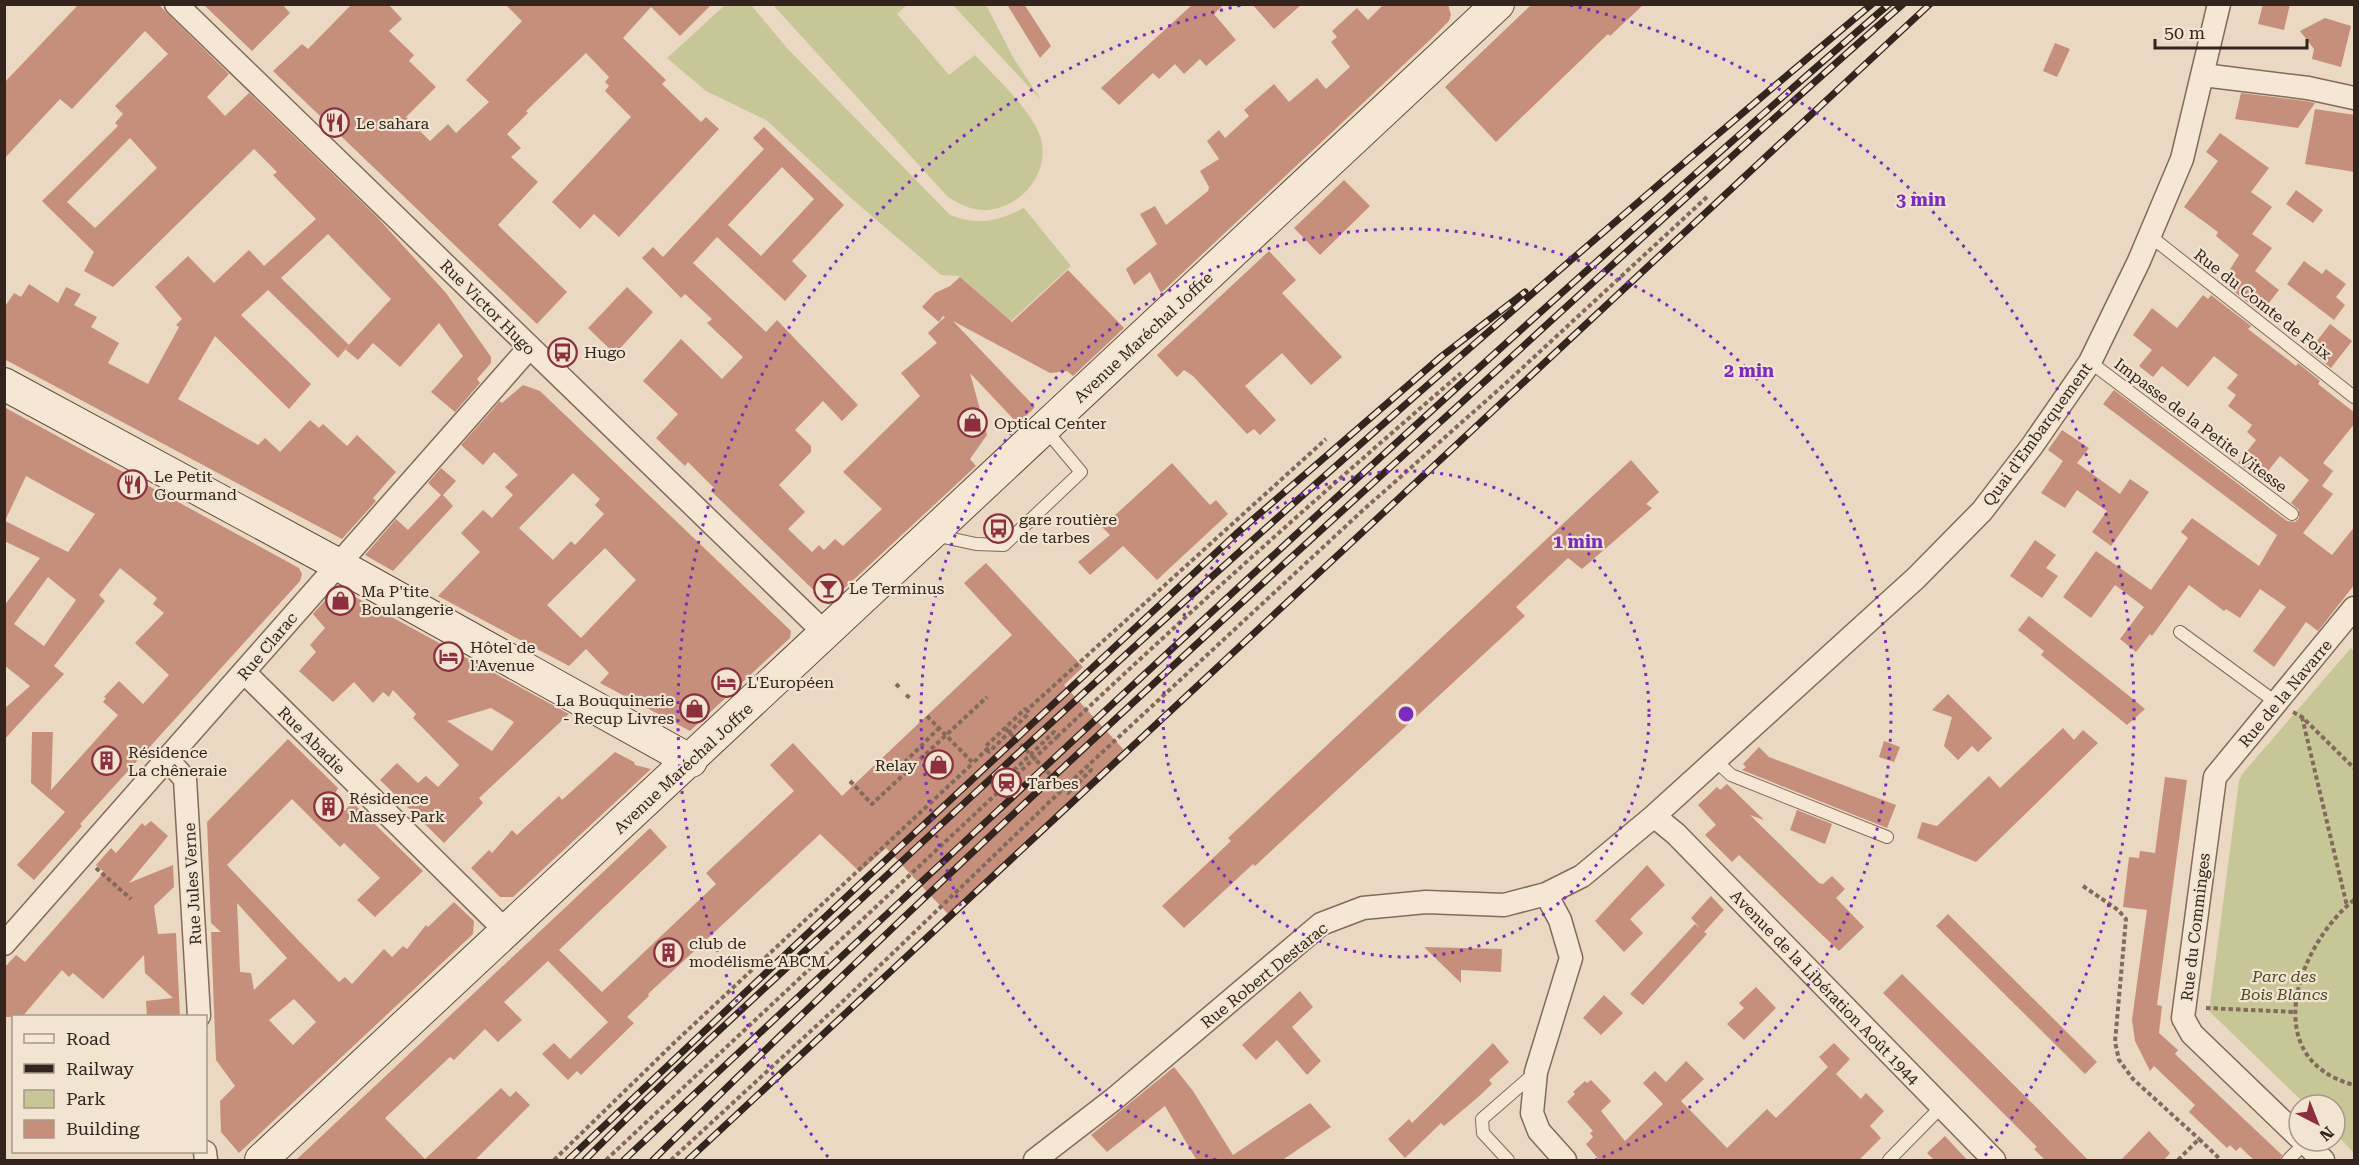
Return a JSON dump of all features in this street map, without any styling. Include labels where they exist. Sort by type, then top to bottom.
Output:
[{"type":"main road","name":"Avenue Maréchal Joffre","points":[[261,1161],[933,535],[1498,4]]},
{"type":"main road","points":[[4,384],[337,564],[691,761]]},
{"type":"street","name":"Rue Victor Hugo","points":[[176,4],[826,634]]},
{"type":"street","name":"Quai d'Embarquement","points":[[1654,816],[1916,578],[1982,511],[2032,446],[2090,362],[2150,236],[2182,159],[2219,4]]},
{"type":"street","points":[[2203,75],[2308,88],[2355,98]]},
{"type":"street","name":"Rue Clarac","points":[[4,945],[529,348]]},
{"type":"street","name":"Rue de la Navarre","points":[[2215,777],[2355,608]]},
{"type":"street","name":"Rue Abadie","points":[[245,673],[507,932]]},
{"type":"street","name":"Rue Jules Verne","points":[[167,759],[185,779],[199,1015]]},
{"type":"street","name":"Rue du Comminges","points":[[2215,777],[2183,1018],[2193,1034],[2287,1125]]},
{"type":"street","name":"Rue Robert Destarac","points":[[1035,1161],[1114,1099],[1321,924],[1363,908],[1426,902],[1504,905],[1546,894],[1582,876],[1654,816]]},
{"type":"street","name":"Avenue de la Libération Août 1944","points":[[1654,816],[1676,834],[1994,1161]]},
{"type":"street","points":[[1546,894],[1560,920],[1571,958],[1536,1072],[1532,1113],[1539,1131],[1564,1161]]},
{"type":"lane","name":"Rue du Comte de Foix","points":[[2150,236],[2355,397]]},
{"type":"lane","name":"Impasse de la Petite Vitesse","points":[[2090,362],[2292,514]]},
{"type":"lane","points":[[933,535],[976,544],[1004,544],[1081,472],[1045,429]]},
{"type":"lane","points":[[2180,632],[2277,703]]},
{"type":"lane","points":[[1715,760],[1731,775],[1887,837]]},
{"type":"lane","points":[[1508,1161],[1483,1133],[1482,1119],[1536,1072]]},
{"type":"lane","points":[[1889,1161],[1942,1106]]},
{"type":"path","points":[[671,1161],[848,996],[1087,766],[1361,512],[1506,383],[1708,196]]},
{"type":"path","points":[[606,1161],[1197,604],[1461,373]]},
{"type":"path","points":[[554,1161],[675,1042],[973,763],[987,749],[985,747],[1025,709],[1027,711],[1326,439]]},
{"type":"path","points":[[896,684],[900,688]]},
{"type":"path","points":[[850,781],[872,804],[987,697]]},
{"type":"path","points":[[2277,703],[2302,717],[2355,768]]},
{"type":"path","points":[[987,749],[989,752],[1029,713],[1027,711]]},
{"type":"path","points":[[927,716],[973,763]]},
{"type":"path","points":[[2302,717],[2347,906]]},
{"type":"path","points":[[906,773],[900,767],[939,728]]},
{"type":"path","points":[[1005,728],[1068,793],[1091,770],[1087,766]]},
{"type":"path","points":[[1011,781],[1007,777],[1054,732],[1058,736]]},
{"type":"path","points":[[93,865],[131,899]]},
{"type":"path","points":[[2083,886],[2118,910],[2126,919],[2115,1042],[2119,1060],[2133,1079],[2221,1161]]},
{"type":"path","points":[[2355,900],[2336,917],[2317,943],[2296,998],[2295,1012],[2303,1051],[2322,1070],[2342,1082],[2355,1085]]},
{"type":"path","points":[[2185,1006],[2295,1012]]},
{"type":"path","points":[[2178,1161],[2199,1139]]},
{"type":"green space","points":[[725,5],[751,5],[787,48],[950,215],[969,220],[987,221],[1024,208],[1071,266],[1011,321],[959,276],[941,275],[852,199],[766,120],[706,91],[667,58]]},
{"type":"green space","points":[[773,5],[907,5],[897,14],[949,75],[975,55],[1022,106],[1037,128],[1041,139],[1043,152],[1037,176],[1021,196],[999,208],[982,210],[971,208],[948,197]]},
{"type":"green space","points":[[953,5],[986,5],[1014,59],[1041,100]]},
{"type":"green space","name":"Parc des Bois Blancs","points":[[2351,648],[2354,652],[2354,1153],[2347,1146],[2347,1093],[2294,1093],[2209,1011],[2239,781],[2243,773]]},
{"type":"building","points":[[79,4],[158,4],[229,74],[207,97],[225,116],[249,93],[377,217],[446,293],[491,357],[491,363],[477,379],[480,383],[455,412],[431,392],[463,356],[439,323],[400,367],[373,343],[358,360],[345,349],[338,358],[268,290],[241,315],[311,384],[289,409],[215,336],[178,399],[258,445],[265,438],[280,452],[310,420],[319,428],[323,424],[347,446],[357,435],[396,472],[373,498],[376,501],[342,539],[4,359],[4,308],[14,293],[21,297],[29,284],[58,303],[66,287],[81,294],[74,305],[97,317],[91,327],[119,343],[108,363],[148,384],[179,327],[176,325],[182,319],[155,287],[188,256],[214,283],[249,250],[264,266],[316,219],[273,175],[277,172],[254,149],[113,287],[84,271],[94,252],[42,201],[118,126],[115,123],[123,114],[115,106],[168,54],[145,31],[72,109],[60,99],[4,159],[4,83]],"holes":[[[130,138],[157,168],[95,228],[67,202]],[[328,234],[391,299],[349,345],[281,278]]]},
{"type":"building","points":[[203,4],[282,4],[290,13],[252,51]]},
{"type":"building","points":[[352,4],[388,4],[402,19],[389,31],[414,55],[409,61],[436,87],[406,117],[430,141],[448,124],[456,133],[489,102],[466,80],[522,21],[505,4],[712,4],[680,36],[651,7],[623,38],[666,80],[662,84],[701,122],[706,117],[719,129],[619,237],[594,214],[580,229],[552,202],[631,117],[605,91],[609,86],[605,82],[609,77],[586,53],[526,111],[528,113],[507,134],[521,148],[511,157],[538,182],[498,225],[567,292],[537,324],[273,71],[302,44],[308,49]]},
{"type":"building","points":[[1024,4],[1051,46],[1040,58],[1008,6]]},
{"type":"building","points":[[1193,4],[1224,4],[1214,14],[1236,40],[1206,66],[1200,59],[1184,74],[1175,64],[1159,79],[1153,73],[1119,105],[1101,88]]},
{"type":"building","points":[[1252,4],[1302,4],[1274,29]]},
{"type":"building","points":[[1384,4],[1448,4],[1451,15],[1449,21],[1431,39],[1161,293],[1150,272],[1134,285],[1126,269],[1157,244],[1140,214],[1155,206],[1166,225],[1208,191],[1209,187],[1200,171],[1219,159],[1207,141],[1219,130],[1225,138],[1249,116],[1244,110],[1274,84],[1289,102],[1317,78],[1326,89],[1350,67],[1331,42],[1337,37],[1332,31],[1357,8],[1368,20]]},
{"type":"building","points":[[1532,4],[1644,4],[1610,36],[1608,34],[1496,142],[1445,87]]},
{"type":"building","points":[[2263,4],[2290,4],[2284,30],[2258,24]]},
{"type":"building","points":[[2325,18],[2351,26],[2341,67],[2312,59],[2314,49],[2300,31]]},
{"type":"building","points":[[2055,43],[2070,49],[2057,77],[2043,71]]},
{"type":"building","points":[[2241,93],[2315,103],[2298,128],[2235,119]]},
{"type":"building","points":[[2315,109],[2355,115],[2355,172],[2305,164]]},
{"type":"building","points":[[764,127],[844,205],[792,261],[807,276],[785,301],[717,237],[693,263],[766,332],[777,320],[858,405],[842,421],[823,401],[795,430],[811,446],[811,452],[779,485],[805,512],[788,529],[812,552],[819,545],[824,550],[835,539],[843,546],[882,509],[843,472],[920,396],[901,373],[937,343],[928,333],[945,317],[943,316],[939,322],[922,307],[935,293],[950,286],[960,277],[1012,322],[1068,270],[1124,328],[1073,376],[1067,371],[1050,373],[953,321],[1035,407],[1018,424],[970,373],[987,435],[970,459],[976,466],[835,597],[825,601],[711,491],[714,488],[688,462],[685,466],[656,438],[678,414],[643,381],[681,339],[722,379],[743,357],[707,323],[712,319],[685,294],[681,298],[642,258],[653,247],[663,257],[764,149],[753,138]],"holes":[[[782,167],[814,199],[761,256],[728,225]]]},
{"type":"building","points":[[2220,133],[2269,168],[2251,192],[2272,207],[2252,234],[2272,248],[2255,271],[2279,290],[2261,313],[2222,282],[2239,255],[2216,236],[2218,232],[2184,207],[2218,161],[2206,152]]},
{"type":"building","points":[[1344,180],[1370,206],[1320,255],[1294,228]]},
{"type":"building","points":[[2296,190],[2323,210],[2313,223],[2286,204]]},
{"type":"building","points":[[1269,251],[1296,280],[1282,293],[1342,357],[1311,385],[1282,353],[1245,386],[1276,420],[1260,435],[1254,429],[1247,434],[1193,376],[1184,370],[1177,377],[1157,355]]},
{"type":"building","points":[[2304,261],[2322,274],[2326,269],[2346,284],[2336,297],[2345,305],[2334,320],[2287,284]]},
{"type":"building","points":[[627,287],[653,312],[615,354],[588,328]]},
{"type":"building","points":[[2203,295],[2208,299],[2211,295],[2251,326],[2248,329],[2296,366],[2298,363],[2320,381],[2318,384],[2355,413],[2355,423],[2323,463],[2333,471],[2322,486],[2333,494],[2303,533],[2332,555],[2355,526],[2355,584],[2318,631],[2306,622],[2274,667],[2253,651],[2286,607],[2260,589],[2240,618],[2226,609],[2224,611],[2189,585],[2152,636],[2150,634],[2136,652],[2120,639],[2144,607],[2115,585],[2091,618],[2063,597],[2096,551],[2151,590],[2188,538],[2181,532],[2192,518],[2259,566],[2277,535],[2103,404],[2114,390],[2287,521],[2295,522],[2299,518],[2299,510],[2291,503],[2309,480],[2280,456],[2261,480],[2238,463],[2256,440],[2247,432],[2252,425],[2228,406],[2236,395],[2227,388],[2238,375],[2214,356],[2188,387],[2162,366],[2153,377],[2139,366],[2152,350],[2133,335],[2152,308],[2177,328]]},
{"type":"building","points":[[2330,324],[2352,341],[2331,368],[2309,351]]},
{"type":"building","points":[[523,385],[540,391],[791,631],[790,638],[690,731],[600,683],[609,673],[586,649],[569,666],[438,596],[480,552],[461,533],[483,510],[492,518],[513,495],[505,487],[518,475],[494,452],[483,465],[461,445],[500,401],[502,403]],"holes":[[[573,473],[600,499],[595,505],[604,514],[575,545],[571,541],[553,560],[519,528]],[[605,548],[636,580],[581,638],[547,605]]]},
{"type":"building","points":[[4,407],[299,568],[302,574],[300,581],[80,824],[82,826],[34,880],[17,865],[65,812],[31,783],[32,732],[53,732],[51,790],[118,715],[103,702],[106,698],[104,697],[119,681],[143,704],[169,675],[135,643],[164,613],[153,604],[157,598],[120,568],[99,595],[105,601],[54,666],[64,674],[4,740],[4,709],[30,686],[4,665],[4,606],[40,558],[4,541]],"holes":[[[26,476],[95,514],[68,552],[5,521]],[[48,577],[76,600],[44,646],[14,624]]]},
{"type":"building","points":[[2062,430],[2089,448],[2077,463],[2120,494],[2130,479],[2149,492],[2111,546],[2092,532],[2107,511],[2077,490],[2065,508],[2041,493],[2063,461],[2048,450]]},
{"type":"building","points":[[1631,460],[1659,492],[1646,504],[1652,508],[1582,569],[1568,558],[1516,607],[1525,616],[1255,866],[1253,864],[1184,928],[1162,906],[1231,841],[1228,838]]},
{"type":"building","points":[[1172,463],[1210,505],[1216,500],[1228,514],[1157,580],[1123,546],[1090,575],[1078,562],[1110,535],[1102,527]]},
{"type":"building","points":[[441,468],[456,481],[443,495],[453,506],[393,571],[365,555],[396,519],[408,530],[441,495],[428,483]]},
{"type":"building","points":[[2035,540],[2056,555],[2046,568],[2058,576],[2042,598],[2010,576]]},
{"type":"building","points":[[986,563],[1083,667],[1064,685],[1124,750],[948,914],[886,848],[860,872],[820,834],[648,994],[649,996],[627,1017],[634,1023],[581,1075],[577,1071],[568,1080],[542,1054],[554,1043],[570,1059],[608,1022],[548,961],[504,1002],[522,1020],[498,1042],[485,1029],[454,1060],[450,1057],[385,1118],[425,1159],[501,1088],[510,1097],[516,1091],[530,1105],[474,1161],[295,1161],[650,828],[667,847],[559,950],[602,992],[716,884],[706,873],[794,791],[770,765],[793,743],[842,796],[1012,635],[964,583]]},
{"type":"building","points":[[337,587],[569,714],[479,798],[483,803],[444,843],[380,780],[397,763],[418,783],[426,776],[438,787],[459,765],[413,718],[416,714],[393,690],[389,697],[383,692],[373,703],[354,682],[333,702],[299,671],[316,652],[310,645],[325,628],[313,614]],"holes":[[[491,708],[514,722],[492,751],[447,721]]]},
{"type":"building","points":[[2029,616],[2145,709],[2127,725],[2041,655],[2044,651],[2018,630]]},
{"type":"building","points":[[1948,694],[1992,738],[1978,752],[1972,746],[1958,760],[1944,746],[1952,717],[1932,710]]},
{"type":"building","points":[[2063,728],[2074,740],[2083,730],[2098,743],[1976,862],[1917,838],[1922,822],[1937,826],[1989,776],[2000,788]]},
{"type":"building","points":[[288,739],[338,788],[331,802],[345,811],[352,802],[423,871],[375,917],[357,900],[380,878],[344,843],[340,847],[292,799],[227,865],[339,982],[345,977],[352,984],[384,949],[392,957],[403,946],[407,949],[426,925],[428,927],[454,902],[474,921],[473,934],[239,1153],[221,1132],[220,1101],[235,1086],[216,1060],[211,932],[221,932],[211,923],[207,822]],"holes":[[[237,903],[287,958],[254,990],[251,973],[240,972]],[[294,999],[316,1022],[293,1045],[269,1020]]]},
{"type":"building","points":[[1884,741],[1900,747],[1894,762],[1879,757]]},
{"type":"building","points":[[1759,747],[1769,757],[1896,805],[1887,828],[1742,770],[1746,767],[1743,764]]},
{"type":"building","points":[[615,752],[634,762],[635,765],[651,769],[513,897],[500,897],[471,868],[489,850],[492,853],[512,830],[517,835],[559,796],[562,800]]},
{"type":"building","points":[[2165,777],[2187,780],[2157,1005],[2162,1006],[2159,1033],[2178,1050],[2175,1054],[2282,1155],[2280,1161],[2255,1161],[2240,1147],[2236,1151],[2230,1145],[2227,1148],[2189,1112],[2195,1105],[2154,1066],[2150,1071],[2135,1041],[2132,1020],[2147,910],[2123,907],[2129,857],[2139,858],[2140,851],[2155,853]]},
{"type":"building","points":[[1727,784],[1764,820],[1750,815],[1819,883],[1823,884],[1832,876],[1845,889],[1836,898],[1864,927],[1839,951],[1739,855],[1732,862],[1705,835],[1716,825],[1698,805],[1717,787],[1720,790]]},
{"type":"building","points":[[1797,810],[1832,824],[1825,844],[1790,830]]},
{"type":"building","points":[[151,821],[168,836],[129,883],[173,865],[174,887],[154,906],[158,934],[176,933],[180,1015],[147,1015],[146,1001],[173,998],[145,973],[144,955],[103,999],[73,973],[69,977],[62,970],[24,1015],[4,1017],[4,968],[16,955],[25,962],[104,872],[96,865],[111,848],[116,853],[142,823],[145,826]]},
{"type":"building","points":[[1647,865],[1665,885],[1630,919],[1643,933],[1624,952],[1595,921]]},
{"type":"building","points":[[1711,896],[1724,910],[1704,932],[1707,934],[1643,1005],[1630,994],[1695,924],[1700,928],[1691,918]]},
{"type":"building","points":[[1948,914],[2097,1062],[2085,1074],[1936,926]]},
{"type":"building","points":[[1424,947],[1502,949],[1501,972],[1461,970],[1461,983]]},
{"type":"building","points":[[1902,974],[2089,1161],[2046,1161],[2034,1149],[2037,1147],[1883,993]]},
{"type":"building","points":[[1756,987],[1776,1008],[1744,1040],[1727,1024],[1744,1008],[1739,1003]]},
{"type":"building","points":[[1300,991],[1313,1007],[1292,1027],[1321,1061],[1307,1075],[1277,1040],[1256,1060],[1242,1045]]},
{"type":"building","points":[[1604,995],[1623,1013],[1601,1035],[1583,1018]]},
{"type":"building","points":[[1493,1043],[1509,1062],[1489,1080],[1492,1084],[1477,1098],[1444,1126],[1441,1123],[1405,1158],[1388,1139],[1409,1119],[1412,1123]]},
{"type":"building","points":[[1834,1043],[1850,1059],[1836,1074],[1861,1099],[1866,1093],[1884,1111],[1870,1126],[1881,1138],[1858,1161],[1600,1161],[1586,1144],[1593,1137],[1590,1133],[1593,1131],[1567,1102],[1575,1094],[1573,1092],[1585,1081],[1587,1083],[1591,1080],[1611,1101],[1601,1111],[1625,1141],[1663,1104],[1643,1083],[1655,1071],[1666,1082],[1686,1061],[1704,1079],[1681,1101],[1727,1148],[1767,1109],[1776,1118],[1828,1067],[1819,1057]]},
{"type":"building","points":[[1174,1067],[1193,1091],[1233,1155],[1310,1103],[1331,1127],[1281,1161],[1197,1161],[1165,1106],[1107,1152],[1091,1135]]},
{"type":"building","points":[[2149,1131],[2170,1153],[2163,1161],[2120,1161]]},
{"type":"building","points":[[1945,1136],[1968,1161],[1935,1161],[1927,1153]]},
{"type":"railway","points":[[585,1160],[666,1081],[1031,741],[1268,527],[1507,315],[1872,4]]},
{"type":"railway","points":[[624,1160],[1094,721],[1409,431],[1889,4]]},
{"type":"railway","points":[[653,1160],[846,972],[1141,696],[1670,212],[1903,4]]},
{"type":"railway","points":[[688,1160],[1930,4]]},
{"type":"railway","points":[[568,1160],[1236,534],[1442,356],[1525,292]]},
{"type":"place","name":"Le sahara","points":[[335,123]]},
{"type":"place","name":"Hugo","points":[[563,352]]},
{"type":"place","name":"Optical Center","points":[[973,423]]},
{"type":"place","name":"Le Petit Gourmand","points":[[133,485]]},
{"type":"place","name":"gare routière de tarbes","points":[[998,528]]},
{"type":"place","name":"Le Terminus","points":[[828,588]]},
{"type":"place","name":"Ma P'tite Boulangerie","points":[[340,600]]},
{"type":"place","name":"Hôtel de l'Avenue","points":[[449,656]]},
{"type":"place","name":"L'Européen","points":[[726,682]]},
{"type":"place","name":"La Bouquinerie - Recup Livres","points":[[695,709]]},
{"type":"place","name":"Résidence La chêneraie","points":[[107,761]]},
{"type":"place","name":"Relay","points":[[938,765]]},
{"type":"place","name":"Tarbes","points":[[1006,783]]},
{"type":"place","name":"Résidence Massey Park","points":[[328,807]]},
{"type":"place","name":"club de modélisme ABCM","points":[[668,952]]}]
